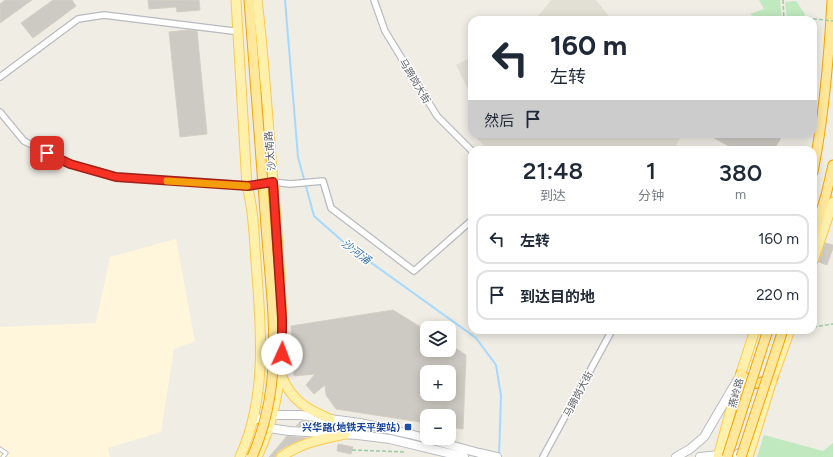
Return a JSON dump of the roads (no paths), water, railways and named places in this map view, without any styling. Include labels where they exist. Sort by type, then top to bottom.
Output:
[{"type":"highway","points":[[249,0],[272,289],[274,362],[268,410],[263,429],[252,457]]},
{"type":"highway","points":[[817,146],[828,66],[832,0]]},
{"type":"highway","points":[[817,224],[833,165]]},
{"type":"highway","points":[[722,456],[767,334]]},
{"type":"highway","points":[[741,457],[782,334]]},
{"type":"highway","points":[[742,373],[747,380],[754,384],[763,382],[773,377]]},
{"type":"main road","points":[[236,0],[248,186],[251,199],[260,326],[259,378],[253,420],[240,457]]},
{"type":"main road","name":"沙太南路","points":[[257,0],[273,182],[282,318],[280,373],[271,421],[257,457]]},
{"type":"main road","points":[[817,249],[833,202]]},
{"type":"main road","name":"燕岭路","points":[[722,456],[742,373],[754,334]]},
{"type":"main road","points":[[748,457],[773,377],[789,334]]},
{"type":"main road","points":[[280,373],[287,388],[294,397],[308,409],[330,419]]},
{"type":"main road","points":[[676,457],[690,449],[704,437],[742,373]]},
{"type":"main road","points":[[253,420],[271,421],[300,415],[360,423],[410,434],[497,457]]},
{"type":"main road","points":[[253,420],[271,421],[289,431],[345,434],[390,439],[464,457]]},
{"type":"main road","points":[[281,457],[299,446],[316,440],[345,434]]},
{"type":"main road","points":[[732,457],[751,447]]},
{"type":"main road","points":[[700,457],[722,456]]},
{"type":"street","name":"马蹄岗大街","points":[[374,0],[385,31],[437,116],[468,147]]},
{"type":"street","points":[[0,77],[78,19],[104,15],[233,31]]},
{"type":"street","points":[[0,112],[24,141],[70,164],[116,177],[248,186],[273,182],[290,184],[323,181],[331,208],[414,271],[468,224]]},
{"type":"street","name":"马蹄岗大街","points":[[544,457],[610,334]]},
{"type":"lane","points":[[0,449],[6,454],[3,457]]},
{"type":"waterway","name":"沙河涌","points":[[285,0],[298,157],[314,216],[348,246],[468,332]]},
{"type":"waterway","name":"沙河涌","points":[[470,334],[476,338],[496,365],[501,396],[499,456]]},
{"type":"place","name":"兴华路(地铁天平架站)","points":[[408,427]]}]
